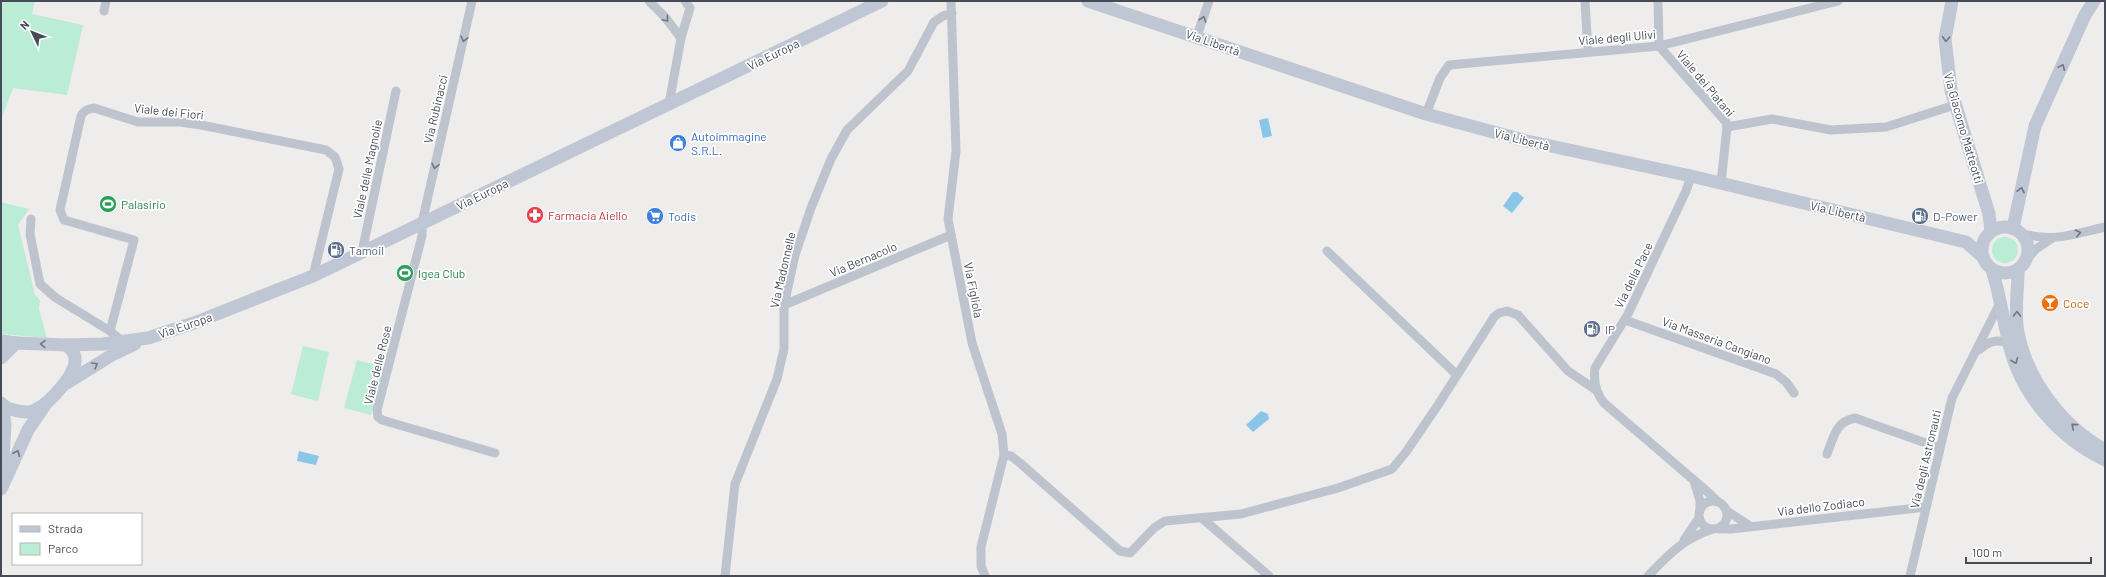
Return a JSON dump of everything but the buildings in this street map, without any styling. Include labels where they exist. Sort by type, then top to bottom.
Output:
[{"type":"street","points":[[104,11],[106,1]]},
{"type":"street","name":"Via Rubinacci","points":[[422,223],[472,1]]},
{"type":"street","points":[[649,1],[665,17],[681,38]]},
{"type":"street","points":[[669,104],[681,38],[690,8],[685,1]]},
{"type":"street","name":"Via Europa","points":[[16,343],[67,345],[123,342],[143,339],[194,323],[313,276],[882,1]]},
{"type":"street","name":"Via Figliola","points":[[951,1],[956,152],[948,219],[972,343],[1002,434],[1004,455],[981,547],[981,566],[985,576]]},
{"type":"street","name":"Via Libertà","points":[[1088,1],[1197,36],[1426,114],[1527,141],[1691,176],[1966,242],[1982,256]]},
{"type":"street","points":[[1197,36],[1209,1]]},
{"type":"street","points":[[1585,1],[1588,52]]},
{"type":"street","points":[[1658,1],[1659,46]]},
{"type":"street","name":"Viale degli Ulivi","points":[[1426,114],[1440,78],[1449,64],[1659,46],[1814,4],[1838,1]]},
{"type":"street","name":"Via Giacomo Matteotti","points":[[1952,1],[1945,39],[1947,69],[1955,105],[1989,214],[1989,233]]},
{"type":"street","points":[[2028,258],[2028,244],[2017,231],[2035,126],[2085,14],[2094,1]]},
{"type":"street","name":"Via Madonnelle","points":[[725,576],[735,484],[777,378],[784,349],[784,305],[795,255],[811,208],[832,159],[847,130],[908,71],[934,22],[943,16],[952,13]]},
{"type":"street","name":"Viale dei Platani","points":[[1659,46],[1726,122],[1727,128],[1721,184]]},
{"type":"street","name":"Viale delle Magnolie","points":[[362,252],[396,92]]},
{"type":"street","points":[[1727,128],[1772,119],[1831,130],[1886,127],[1955,105]]},
{"type":"street","name":"Viale dei Fiori","points":[[110,331],[134,240],[64,220],[60,210],[81,116],[84,111],[90,109],[94,108],[138,122],[180,122],[201,125],[326,150],[335,157],[339,169],[313,276]]},
{"type":"street","name":"Via della Pace","points":[[1596,390],[1594,378],[1595,368],[1625,320],[1686,191],[1691,176]]},
{"type":"street","points":[[31,219],[30,234],[40,284],[56,298],[110,331],[123,342]]},
{"type":"street","name":"Viale delle Rose","points":[[422,223],[422,236],[409,291],[379,398],[377,410],[378,417],[382,420],[495,453]]},
{"type":"street","points":[[1966,242],[1999,228],[2017,231],[2037,238],[2051,239],[2105,227]]},
{"type":"street","points":[[1989,233],[1983,245],[1982,256],[1992,270],[2001,302],[2008,343],[2026,386],[2036,403],[2054,424],[2074,442],[2105,460]]},
{"type":"street","name":"Via Bernacolo","points":[[784,305],[951,235]]},
{"type":"street","points":[[1992,270],[2004,274],[2018,270],[2036,249],[2051,239]]},
{"type":"street","points":[[1327,251],[1456,375]]},
{"type":"street","points":[[2018,270],[2017,324],[2021,347],[2029,369],[2046,397],[2062,416],[2105,450]]},
{"type":"street","name":"Via degli Astronauti","points":[[1910,576],[1952,398],[2001,302]]},
{"type":"street","points":[[1004,455],[1011,456],[1126,554],[1130,553],[1161,523],[1241,514],[1338,488],[1392,469],[1406,452],[1494,317],[1502,311],[1511,311],[1518,315],[1528,325],[1568,371],[1596,390],[1604,403],[1716,502],[1750,526]]},
{"type":"street","name":"Via Masseria Cangiano","points":[[1625,320],[1776,374],[1786,382],[1794,393]]},
{"type":"street","points":[[62,386],[112,355],[143,339]]},
{"type":"street","name":"Via degli Astronauti","points":[[1976,352],[1993,340],[2008,343]]},
{"type":"street","points":[[1,341],[16,343]]},
{"type":"street","points":[[1,358],[16,343]]},
{"type":"street","points":[[1,489],[28,430],[46,403],[62,386],[70,374],[76,359],[74,353],[67,345]]},
{"type":"street","points":[[2,404],[22,412],[34,410],[46,403]]},
{"type":"street","points":[[1,489],[6,448],[2,404]]},
{"type":"street","points":[[1827,454],[1839,425],[1842,422],[1855,418],[1940,448]]},
{"type":"street","points":[[1694,481],[1700,501],[1699,514],[1703,526],[1715,529],[1725,523],[1727,511]]},
{"type":"street","points":[[1682,542],[1708,502],[1716,502]]},
{"type":"street","name":"Via dello Zodiaco","points":[[1648,576],[1682,542],[1693,535],[1715,529],[1731,529],[1926,507]]},
{"type":"street","points":[[1203,519],[1269,576]]},
{"type":"green space","points":[[1,1],[35,1],[32,14],[83,25],[67,95],[13,88],[1,120]]},
{"type":"green space","points":[[1,202],[29,209],[18,225],[35,295],[40,300],[39,309],[47,338],[1,334]]},
{"type":"green space","points":[[2005,237],[2015,240],[2018,250],[2015,260],[2005,263],[1995,260],[1992,250],[1995,240]]},
{"type":"green space","points":[[303,346],[329,352],[318,401],[291,394]]},
{"type":"green space","points":[[357,360],[384,367],[371,415],[344,408]]},
{"type":"water","points":[[1268,118],[1272,136],[1263,138],[1259,120]]},
{"type":"water","points":[[1513,192],[1517,192],[1524,198],[1512,213],[1503,206]]},
{"type":"water","points":[[1261,411],[1268,414],[1269,419],[1253,432],[1246,425]]},
{"type":"water","points":[[299,451],[319,456],[316,465],[297,461]]},
{"type":"place","name":"Autoimmagine S.R.L.","points":[[678,143]]},
{"type":"place","name":"Palasirio","points":[[108,204]]},
{"type":"place","name":"Farmacia Aiello","points":[[535,215]]},
{"type":"place","name":"Todis","points":[[655,216]]},
{"type":"place","name":"D-Power","points":[[1920,216]]},
{"type":"place","name":"Tamoil","points":[[336,250]]},
{"type":"place","name":"Igea Club","points":[[405,273]]},
{"type":"place","name":"Coce","points":[[2050,303]]},
{"type":"place","name":"IP","points":[[1592,329]]}]
